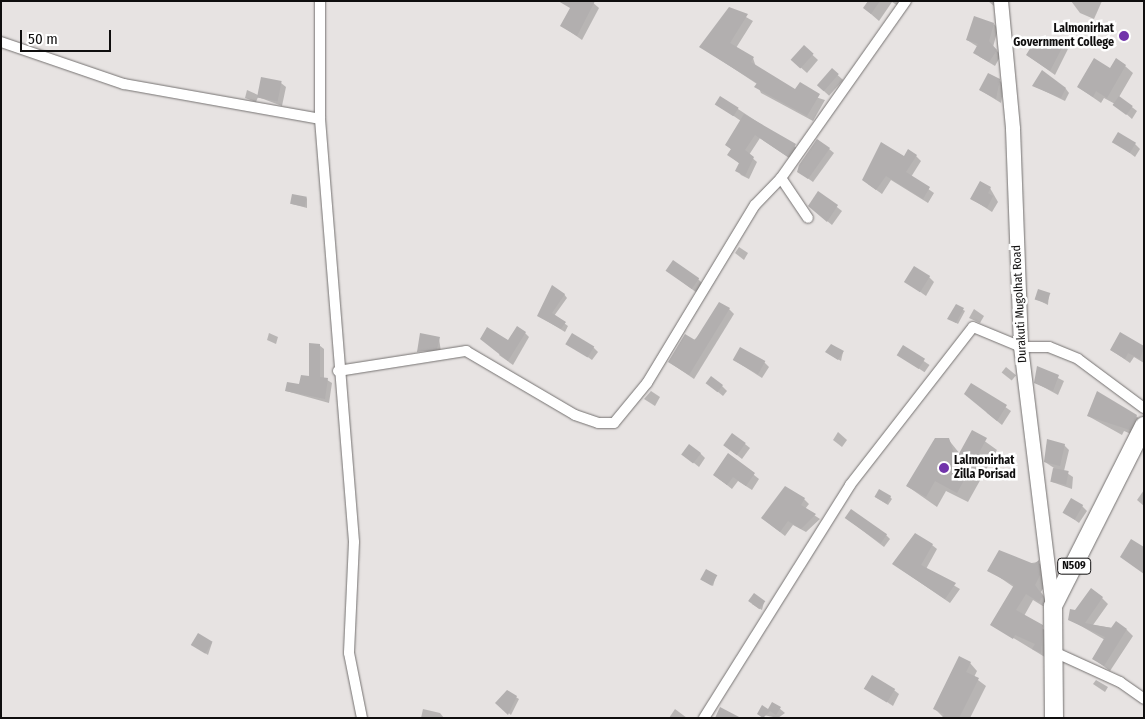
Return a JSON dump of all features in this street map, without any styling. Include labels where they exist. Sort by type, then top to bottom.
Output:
[{"type":"highway","name":"N509","points":[[1054,718],[1052,652],[1054,606],[1144,426]]},
{"type":"main road","name":"Durakuti Mugolhat Road","points":[[1001,1],[1013,129],[1021,347],[1054,606]]},
{"type":"street","points":[[320,1],[320,120],[338,371],[354,542],[349,653],[362,718]]},
{"type":"street","points":[[338,371],[466,351],[576,415],[598,423],[614,423],[647,383],[755,205],[781,178],[906,1]]},
{"type":"street","points":[[1,42],[124,84],[320,120]]},
{"type":"street","points":[[781,178],[808,218]]},
{"type":"street","points":[[704,718],[850,485],[973,327],[1021,347],[1049,347],[1078,359],[1144,408]]},
{"type":"street","points":[[1052,652],[1120,682],[1144,699]]},
{"type":"building","points":[[558,1],[595,1],[577,36],[560,26],[570,8]]},
{"type":"building","points":[[868,1],[880,1],[871,14],[863,8]]},
{"type":"building","points":[[729,7],[748,14],[730,43],[754,57],[751,62],[795,89],[800,82],[820,94],[807,116],[754,87],[757,83],[699,47]]},
{"type":"building","points":[[974,16],[994,23],[989,41],[997,50],[989,62],[973,53],[978,44],[966,40]]},
{"type":"building","points":[[1054,38],[1064,44],[1050,71],[1026,55],[1036,39],[1049,48]]},
{"type":"building","points":[[804,45],[814,54],[800,69],[791,60]]},
{"type":"building","points":[[1094,58],[1110,68],[1116,58],[1126,65],[1107,98],[1096,91],[1093,97],[1077,87]]},
{"type":"building","points":[[832,68],[839,74],[824,91],[817,85]]},
{"type":"building","points":[[1042,70],[1066,88],[1061,98],[1032,86]]},
{"type":"building","points":[[988,73],[1000,79],[996,99],[979,90]]},
{"type":"building","points":[[261,77],[282,81],[278,102],[257,98]]},
{"type":"building","points":[[720,96],[739,108],[733,116],[715,104]]},
{"type":"building","points":[[1119,96],[1133,106],[1126,115],[1113,105]]},
{"type":"building","points":[[744,114],[796,144],[788,157],[755,135],[745,150],[754,157],[745,176],[735,171],[739,163],[727,155],[731,149],[725,145]]},
{"type":"building","points":[[1118,132],[1136,143],[1130,153],[1112,142]]},
{"type":"building","points":[[817,139],[830,148],[808,179],[797,172],[799,165]]},
{"type":"building","points":[[881,142],[904,156],[908,149],[917,155],[906,172],[930,187],[923,199],[886,176],[876,190],[862,180]]},
{"type":"building","points":[[980,181],[991,187],[988,193],[993,196],[987,208],[970,199]]},
{"type":"building","points":[[818,191],[838,205],[827,222],[808,206]]},
{"type":"building","points":[[292,194],[307,197],[305,207],[290,204]]},
{"type":"building","points":[[673,260],[699,278],[692,289],[666,271]]},
{"type":"building","points":[[914,266],[930,276],[920,292],[904,282]]},
{"type":"building","points":[[552,285],[565,294],[552,313],[566,322],[561,329],[537,316]]},
{"type":"building","points":[[1038,289],[1050,293],[1047,303],[1035,299]]},
{"type":"building","points":[[719,302],[730,308],[689,375],[668,362],[685,334],[695,340]]},
{"type":"building","points":[[956,304],[964,308],[956,323],[947,319]]},
{"type":"building","points":[[517,326],[526,332],[508,361],[480,339],[487,327],[508,340]]},
{"type":"building","points":[[1120,332],[1144,346],[1140,359],[1128,353],[1125,359],[1110,350]]},
{"type":"building","points":[[420,333],[440,337],[437,349],[417,352]]},
{"type":"building","points":[[572,333],[594,346],[588,358],[565,344]]},
{"type":"building","points":[[309,343],[320,344],[320,377],[328,378],[325,399],[285,391],[287,382],[299,384],[301,375],[309,376]]},
{"type":"building","points":[[831,344],[844,351],[838,360],[825,352]]},
{"type":"building","points":[[903,345],[925,359],[919,369],[897,355]]},
{"type":"building","points":[[740,347],[765,361],[758,374],[733,360]]},
{"type":"building","points":[[1037,366],[1059,375],[1053,391],[1034,383]]},
{"type":"building","points":[[711,376],[723,385],[718,392],[706,383]]},
{"type":"building","points":[[971,383],[1007,405],[997,421],[964,394]]},
{"type":"building","points":[[1097,391],[1137,415],[1130,430],[1087,416]]},
{"type":"building","name":"Lalmonirhat Zilla Porisad","points":[[972,430],[987,438],[957,493],[935,481],[926,497],[906,486],[935,438],[949,438],[956,459]]},
{"type":"building","points":[[732,433],[746,443],[737,455],[723,445]]},
{"type":"building","points":[[1047,439],[1065,444],[1060,466],[1044,462]]},
{"type":"building","points":[[689,444],[701,453],[693,463],[681,454]]},
{"type":"building","points":[[728,453],[755,473],[746,486],[733,477],[727,485],[713,475]]},
{"type":"building","points":[[1053,468],[1069,471],[1066,485],[1050,482]]},
{"type":"building","points":[[785,486],[805,498],[801,505],[816,514],[801,529],[788,521],[780,532],[761,518]]},
{"type":"building","points":[[879,489],[891,496],[887,504],[874,497]]},
{"type":"building","points":[[1071,498],[1083,505],[1075,520],[1062,513]]},
{"type":"building","points":[[851,509],[887,534],[881,543],[845,518]]},
{"type":"building","points":[[915,533],[933,544],[921,565],[956,583],[945,599],[892,564]]},
{"type":"building","points":[[1131,539],[1144,547],[1144,574],[1120,557]]},
{"type":"building","points":[[999,550],[1034,564],[1039,560],[1040,575],[1035,585],[1043,596],[1039,602],[1026,594],[1016,610],[1043,625],[1041,653],[1032,649],[1035,644],[1015,635],[1013,639],[990,625],[1014,585],[987,571]]},
{"type":"building","points":[[706,569],[717,575],[712,586],[700,579]]},
{"type":"building","points":[[1091,588],[1103,597],[1085,623],[1111,628],[1116,621],[1127,629],[1104,666],[1092,659],[1105,637],[1068,620],[1070,609],[1075,610]]},
{"type":"building","points":[[754,593],[765,601],[759,609],[748,601]]},
{"type":"building","points":[[198,633],[213,642],[205,654],[191,645]]},
{"type":"building","points":[[959,656],[971,662],[966,672],[979,678],[959,718],[942,718],[944,714],[933,709]]},
{"type":"building","points":[[872,675],[895,689],[887,703],[864,689]]},
{"type":"building","points":[[507,690],[517,696],[508,715],[495,703]]},
{"type":"building","points":[[772,702],[781,707],[776,715],[770,711],[763,718],[757,714],[762,705],[768,709]]},
{"type":"building","points":[[720,707],[741,718],[715,718]]},
{"type":"place","name":"Lalmonirhat Government College","points":[[1124,36]]},
{"type":"place","name":"Lalmonirhat Zilla Porisad","points":[[944,468]]}]
